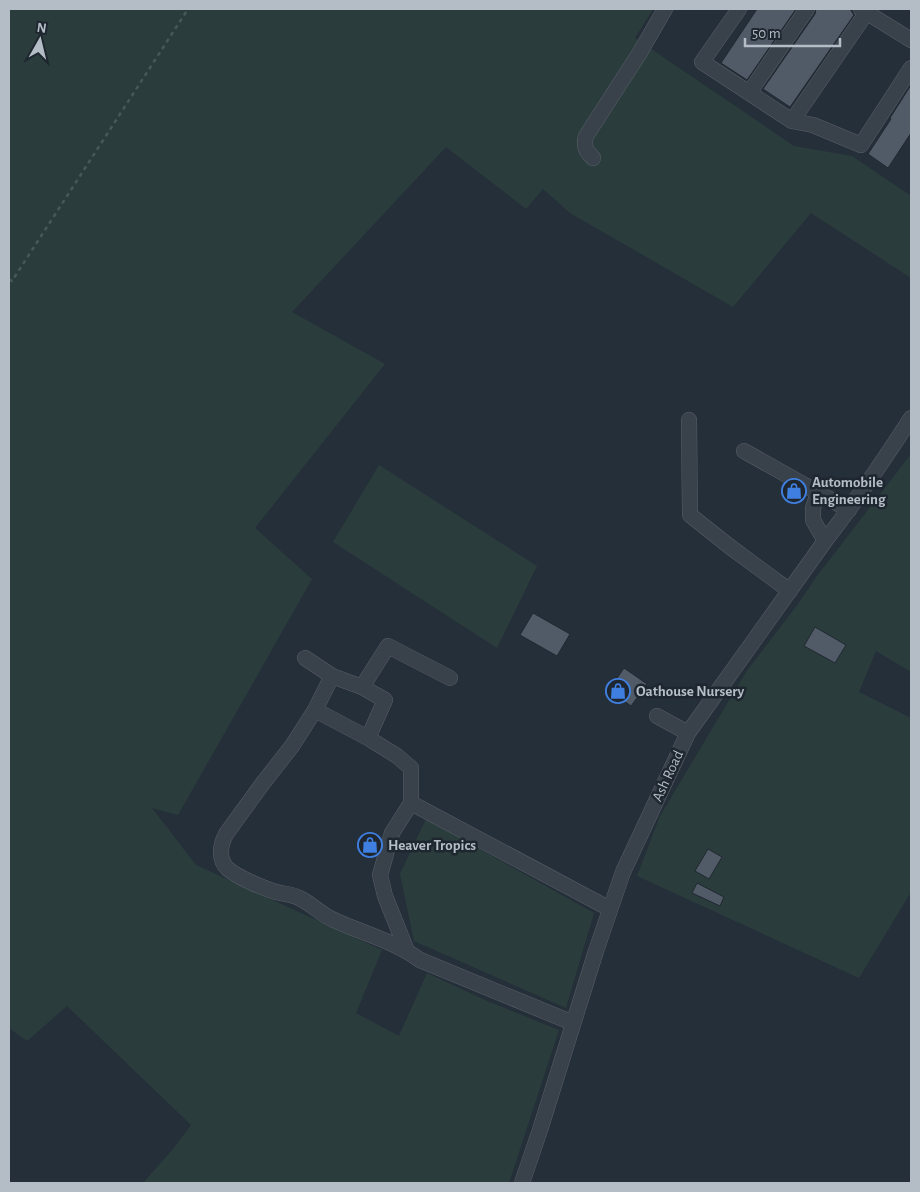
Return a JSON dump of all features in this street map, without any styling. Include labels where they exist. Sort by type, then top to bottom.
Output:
[{"type":"street","points":[[593,158],[584,148],[586,136],[639,54],[665,9]]},
{"type":"street","points":[[739,9],[702,62],[792,121],[813,125],[861,146],[911,68]]},
{"type":"street","points":[[749,93],[807,9]]},
{"type":"street","points":[[792,121],[864,11],[911,40]]},
{"type":"street","name":"Ash Road","points":[[522,1183],[623,872],[688,733],[849,510],[911,418]]},
{"type":"street","points":[[688,420],[690,515],[790,591]]},
{"type":"street","points":[[744,451],[849,510]]},
{"type":"street","points":[[818,493],[812,520],[825,541]]},
{"type":"street","points":[[362,687],[388,646],[450,678]]},
{"type":"street","points":[[305,658],[332,676],[362,687],[385,700],[368,738]]},
{"type":"street","points":[[332,676],[315,710],[292,746],[226,834],[221,848],[223,862],[236,875],[276,892],[298,897],[326,916],[407,951],[420,960],[573,1023]]},
{"type":"street","points":[[315,710],[368,738],[397,756],[411,768],[411,803],[392,833],[380,875],[407,951]]},
{"type":"street","points":[[657,716],[688,733]]},
{"type":"street","points":[[411,803],[610,909]]},
{"type":"path","points":[[9,279],[12,281],[188,9]]},
{"type":"green space","points":[[9,9],[653,9],[635,38],[794,146],[852,156],[911,196],[911,278],[811,213],[733,307],[570,213],[543,189],[526,209],[446,147],[292,312],[385,364],[255,528],[312,579],[178,815],[152,808],[196,865],[382,950],[356,1013],[399,1036],[427,973],[487,1001],[559,1030],[509,1183],[143,1183],[191,1125],[67,1006],[27,1041],[9,1028]]},
{"type":"green space","points":[[911,454],[911,672],[876,651],[859,692],[911,718],[911,892],[859,978],[637,876],[660,816],[746,672]],"holes":[[[815,627],[846,645],[835,663],[804,646]],[[708,849],[722,857],[709,879],[696,871]],[[698,883],[724,897],[720,906],[693,893]]]},
{"type":"green space","points":[[379,465],[537,566],[497,648],[333,542]]},
{"type":"green space","points":[[426,819],[594,913],[566,1008],[414,941],[400,874]]},
{"type":"building","points":[[757,9],[796,9],[747,80],[721,63]]},
{"type":"building","points":[[816,9],[850,9],[854,15],[790,107],[763,89],[815,14]]},
{"type":"building","points":[[911,85],[911,133],[888,168],[868,154]]},
{"type":"building","points":[[533,613],[570,634],[557,656],[520,635]]},
{"type":"building","points":[[815,627],[846,645],[835,663],[804,646]]},
{"type":"building","points":[[624,668],[647,684],[631,706],[609,690]]},
{"type":"building","points":[[708,849],[722,857],[709,879],[695,871]]},
{"type":"building","points":[[697,883],[724,897],[720,906],[692,893]]},
{"type":"place","name":"Automobile Engineering","points":[[794,491]]},
{"type":"place","name":"Oathouse Nursery","points":[[618,691]]},
{"type":"place","name":"Heaver Tropics","points":[[370,845]]}]
